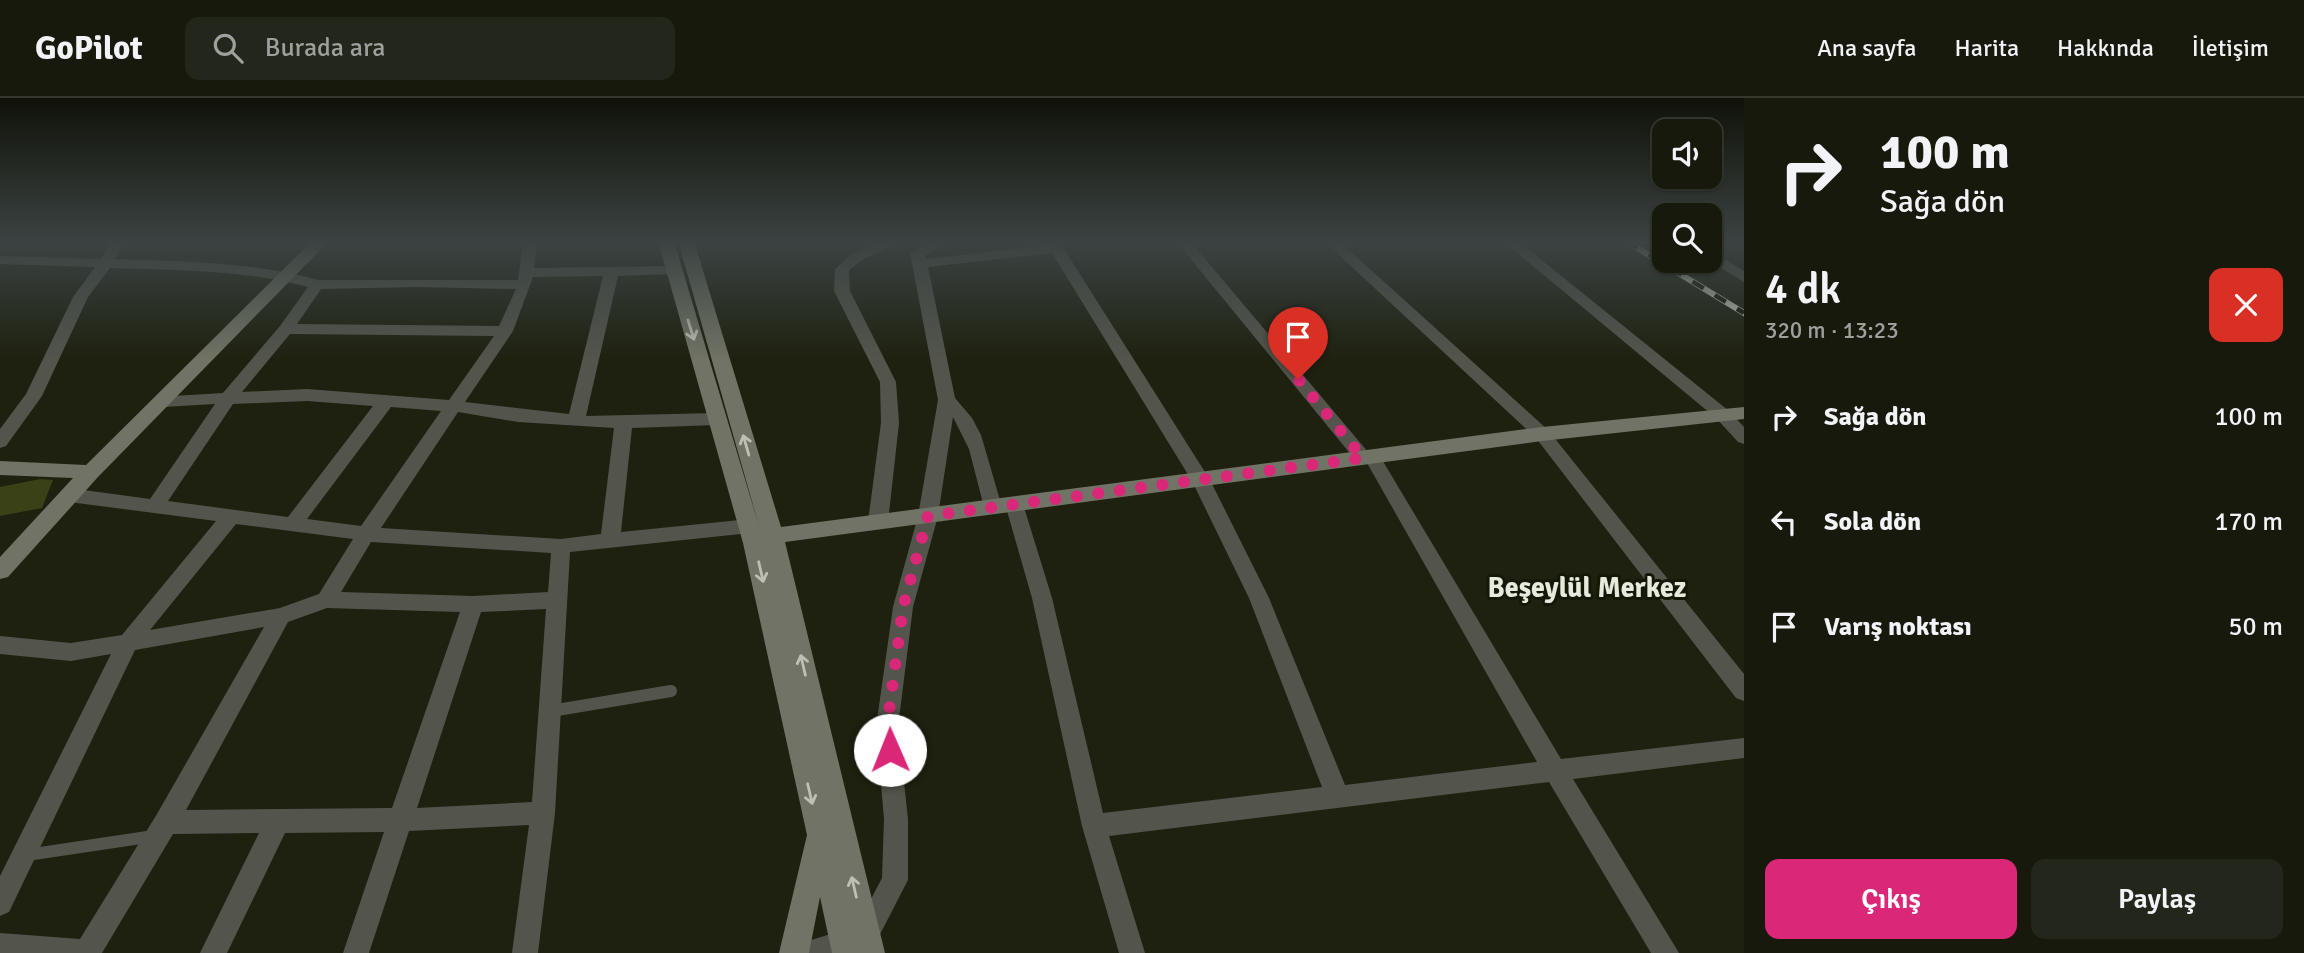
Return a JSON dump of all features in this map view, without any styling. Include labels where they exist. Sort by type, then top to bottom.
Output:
[{"type":"main road","points":[[0,571],[91,472],[281,281]]},
{"type":"main road","points":[[686,281],[717,419],[759,535],[819,835],[858,948]]},
{"type":"main road","points":[[687,281],[759,535],[858,948]]},
{"type":"main road","points":[[759,535],[928,516],[1542,434],[1744,413]]},
{"type":"main road","points":[[0,468],[91,472]]},
{"type":"main road","points":[[794,953],[819,835]]},
{"type":"street","points":[[0,442],[34,396],[81,297],[93,281]]},
{"type":"street","points":[[303,281],[317,285],[458,281]]},
{"type":"street","points":[[326,600],[366,534],[505,331],[525,281]]},
{"type":"street","points":[[576,421],[610,281]]},
{"type":"street","points":[[842,281],[842,291],[888,382],[890,423],[878,522]]},
{"type":"street","points":[[807,953],[858,948],[895,880],[896,819],[887,727],[903,607],[928,516],[947,400],[923,281]]},
{"type":"street","points":[[1077,281],[1201,480],[1259,598],[1338,797]]},
{"type":"street","points":[[1218,281],[1368,457],[1667,953]]},
{"type":"street","points":[[1375,281],[1542,434],[1744,691]]},
{"type":"street","points":[[1559,281],[1723,415],[1744,438]]},
{"type":"street","points":[[155,506],[228,398],[286,329],[317,285]]},
{"type":"street","points":[[286,329],[505,331]]},
{"type":"street","points":[[163,401],[307,396],[454,405],[518,416],[576,421],[717,419]]},
{"type":"street","points":[[947,400],[961,412],[974,439],[1042,598],[1094,826],[1132,953]]},
{"type":"street","points":[[294,523],[386,401]]},
{"type":"street","points":[[610,541],[624,422]]},
{"type":"street","points":[[69,495],[366,534],[561,546],[610,541],[759,535]]},
{"type":"street","points":[[0,903],[128,642],[232,515]]},
{"type":"street","points":[[525,953],[543,813],[561,546]]},
{"type":"street","points":[[0,645],[71,652],[281,616],[326,600],[473,604],[559,600]]},
{"type":"street","points":[[356,953],[398,820],[473,604]]},
{"type":"street","points":[[0,946],[87,953],[162,829],[281,616]]},
{"type":"street","points":[[1094,826],[1744,748]]},
{"type":"street","points":[[162,829],[278,821],[398,820],[543,813]]},
{"type":"street","points":[[213,953],[278,821]]},
{"type":"lane","points":[[551,711],[671,691]]},
{"type":"lane","points":[[23,856],[162,829]]},
{"type":"building","points":[[40,479],[53,480],[42,508],[0,516],[0,487]]},
{"type":"railway","points":[[1691,281],[1744,313]]},
{"type":"district","name":"Beşeylül Merkez","points":[[1587,588]]},
{"type":"route","points":[[890,750],[887,727],[903,607],[928,516],[1363,458],[1298,379]]}]
